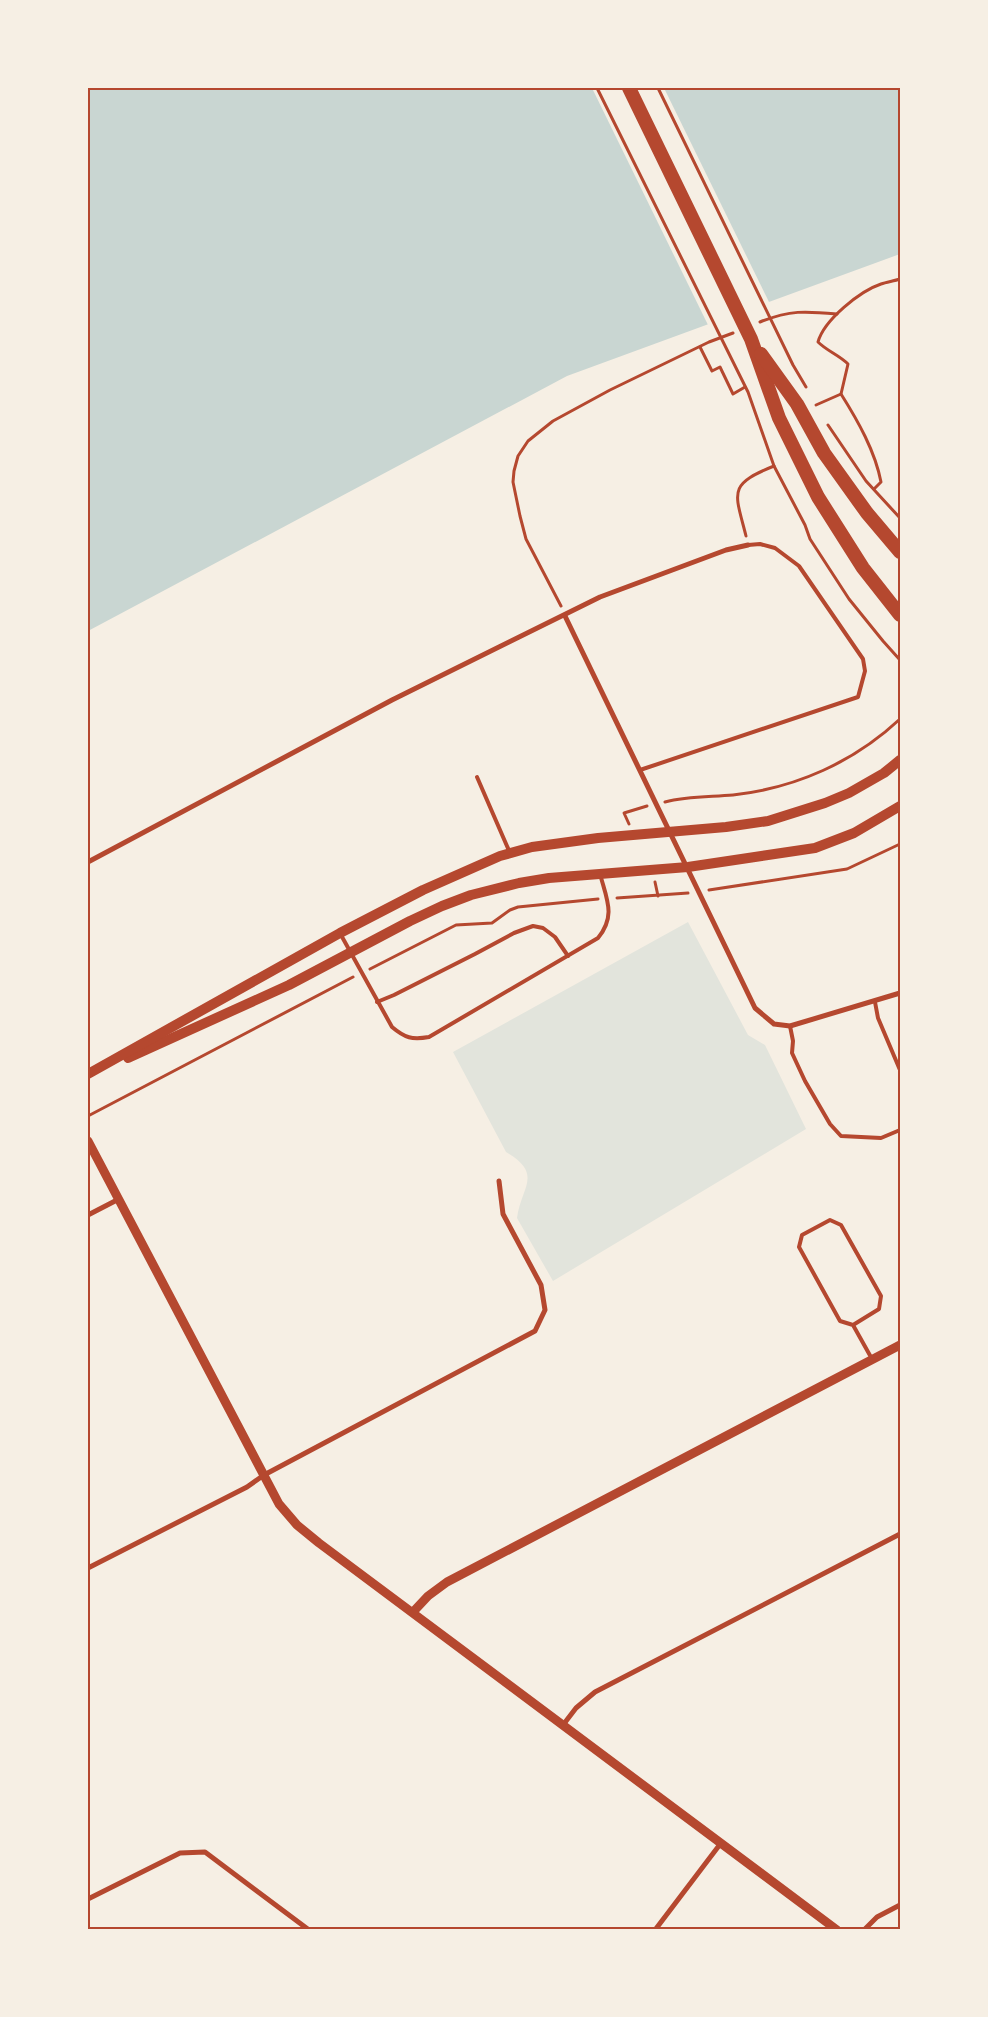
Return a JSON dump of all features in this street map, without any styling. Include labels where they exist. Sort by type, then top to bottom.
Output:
[{"type":"highway","points":[[629,88],[751,339],[779,418],[818,497],[863,568],[900,615]]},
{"type":"highway","points":[[751,339],[796,404],[824,453],[867,512],[900,552]]},
{"type":"main road","points":[[88,1075],[340,933],[466,870],[510,853],[532,847],[634,834],[726,828],[768,821],[800,812],[849,793],[884,773],[900,760]]},
{"type":"main road","points":[[88,1075],[289,985],[349,952],[442,906],[471,894],[541,880],[688,867],[815,848],[854,833],[900,806]]},
{"type":"street","points":[[88,862],[392,700],[600,598],[631,584],[748,544]]},
{"type":"street","points":[[565,616],[755,1008],[774,1024],[790,1026],[900,993]]},
{"type":"street","points":[[88,1141],[117,1200],[279,1504],[297,1525],[837,1930]]},
{"type":"street","points":[[88,1568],[247,1487],[264,1475],[535,1331],[545,1310],[541,1285],[503,1214],[499,1181]]},
{"type":"street","points":[[88,1214],[117,1200]]},
{"type":"street","points":[[413,1612],[428,1596],[447,1582],[873,1361],[900,1345]]},
{"type":"street","points":[[563,1724],[576,1708],[595,1692],[900,1534]]},
{"type":"street","points":[[654,1930],[722,1842]]},
{"type":"street","points":[[88,1899],[180,1853],[205,1852],[309,1930]]},
{"type":"street","points":[[864,1930],[877,1917],[900,1904]]},
{"type":"lane","points":[[640,770],[858,697],[865,671],[862,659],[799,566],[775,548],[760,544],[748,544]]},
{"type":"lane","points":[[477,778],[510,853]]},
{"type":"lane","points":[[340,933],[392,1027],[401,1035],[415,1040],[429,1037],[598,938],[606,927],[610,912],[600,874]]},
{"type":"lane","points":[[377,1002],[434,975],[514,933],[533,926],[543,928],[555,937],[568,956]]},
{"type":"lane","points":[[874,1002],[878,1018],[900,1070]]},
{"type":"lane","points":[[790,1026],[793,1040],[792,1053],[805,1081],[830,1124],[841,1136],[881,1138],[900,1130]]},
{"type":"lane","points":[[852,1325],[879,1309],[881,1296],[841,1225],[830,1220],[802,1235],[799,1247],[840,1320],[852,1325],[873,1361]]},
{"type":"path","points":[[597,88],[744,387],[774,466],[805,525],[810,539],[830,572],[882,641],[900,660]]},
{"type":"path","points":[[658,88],[793,365],[807,389]]},
{"type":"path","points":[[874,489],[881,482],[880,474],[870,447],[841,394],[848,364],[842,358],[826,350],[818,342],[820,334],[837,314],[857,297],[880,284],[900,279]]},
{"type":"path","points":[[754,325],[780,314],[796,312],[837,314]]},
{"type":"path","points":[[565,616],[526,539],[513,482],[518,456],[528,441],[553,421],[610,390],[700,346],[736,332]]},
{"type":"path","points":[[700,346],[712,371],[720,367],[733,394],[744,387]]},
{"type":"path","points":[[816,405],[841,394]]},
{"type":"path","points":[[812,397],[821,412]]},
{"type":"path","points":[[825,420],[874,489],[900,518]]},
{"type":"path","points":[[748,544],[737,496],[740,486],[746,479],[774,466]]},
{"type":"path","points":[[634,834],[624,812],[678,798],[759,791],[821,773],[871,744],[900,720]]},
{"type":"path","points":[[722,889],[847,869],[900,844]]},
{"type":"path","points":[[649,870],[658,896]]},
{"type":"shaded area","points":[[88,88],[900,88],[900,254],[567,376],[88,631]]},
{"type":"shaded area","points":[[688,922],[748,1035],[765,1045],[806,1129],[553,1281],[517,1218],[527,1182],[527,1174],[524,1167],[518,1160],[506,1152],[453,1052]]},
{"type":"pier","points":[[592,88],[664,88],[770,304],[709,327]]}]
